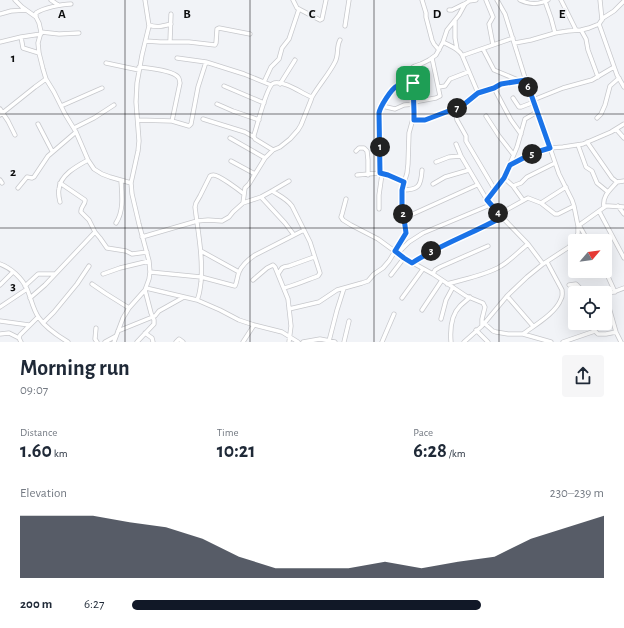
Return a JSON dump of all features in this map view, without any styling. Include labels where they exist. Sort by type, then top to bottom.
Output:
[{"type":"street","points":[[15,0],[36,17],[39,23],[41,33],[38,43],[39,53],[46,79],[74,128],[91,165],[98,172],[121,181],[131,183]]},
{"type":"street","points":[[51,0],[58,5]]},
{"type":"street","points":[[137,342],[153,325],[154,320],[146,289],[150,272],[149,261],[132,194],[131,183],[138,151],[136,91],[139,68],[149,25],[145,0]]},
{"type":"street","points":[[293,0],[297,8],[321,20],[326,0]]},
{"type":"street","points":[[344,26],[349,0]]},
{"type":"street","points":[[422,0],[433,42],[439,50]]},
{"type":"street","points":[[449,10],[452,10],[469,1],[476,0]]},
{"type":"street","points":[[486,0],[493,17],[489,24],[493,45]]},
{"type":"street","points":[[464,342],[483,324],[507,296],[543,264],[568,247],[575,240],[578,233],[578,225],[570,193],[559,174],[533,101],[505,14],[497,0]]},
{"type":"street","points":[[520,0],[531,4],[547,1],[555,34]]},
{"type":"street","points":[[561,0],[576,30]]},
{"type":"street","points":[[600,0],[602,20]]},
{"type":"street","points":[[515,43],[589,28],[599,24],[603,18],[614,11],[624,1]]},
{"type":"street","points":[[36,17],[36,13],[41,10],[58,5],[71,4]]},
{"type":"street","points":[[289,310],[318,302],[337,290],[362,284],[368,281],[374,274],[383,268],[396,252],[406,233],[402,204],[402,190],[407,173],[409,133],[414,120],[413,69],[414,66],[422,64],[436,55],[447,30],[465,4]]},
{"type":"street","points":[[264,82],[271,67],[279,59],[282,48],[289,39],[300,9]]},
{"type":"street","points":[[0,14],[11,11],[26,10]]},
{"type":"street","points":[[170,42],[171,14]]},
{"type":"street","points":[[455,19],[455,38],[457,49],[462,55],[478,93]]},
{"type":"street","points":[[149,25],[154,27],[162,27],[171,24]]},
{"type":"street","points":[[599,24],[614,67],[624,87]]},
{"type":"street","points":[[146,41],[189,42],[215,45],[218,29],[220,28],[250,34]]},
{"type":"street","points":[[581,30],[586,39],[588,50],[598,77]]},
{"type":"street","points":[[0,42],[41,33],[79,33]]},
{"type":"street","points":[[21,37],[23,48],[39,53]]},
{"type":"street","points":[[462,55],[513,38]]},
{"type":"street","points":[[243,202],[245,188],[265,158],[273,150],[286,143],[298,130],[307,112],[312,97],[335,62],[337,45],[340,40]]},
{"type":"street","points":[[443,42],[450,47],[457,49]]},
{"type":"street","points":[[483,49],[494,70],[519,80]]},
{"type":"street","points":[[177,58],[206,62],[244,74],[271,85],[274,83],[288,86],[312,97]]},
{"type":"street","points":[[382,106],[395,109],[404,105],[439,96],[439,87],[432,58]]},
{"type":"street","points":[[280,84],[295,60]]},
{"type":"street","points":[[138,120],[172,121],[189,126],[191,124],[198,87],[206,62]]},
{"type":"street","points":[[106,63],[139,68],[154,68],[177,75],[180,83],[172,121]]},
{"type":"street","points":[[513,98],[519,107],[521,107],[563,88],[592,80],[614,67]]},
{"type":"street","points":[[439,87],[445,86],[450,79],[468,72]]},
{"type":"street","points":[[597,118],[605,105],[610,86],[619,78]]},
{"type":"street","points":[[15,135],[8,120],[1,112],[46,79]]},
{"type":"street","points":[[414,120],[425,120],[465,104],[478,93],[501,84],[526,80]]},
{"type":"street","points":[[379,209],[381,174],[379,113],[396,86],[413,83]]},
{"type":"street","points":[[254,137],[266,94],[271,85]]},
{"type":"street","points":[[224,86],[264,103]]},
{"type":"street","points":[[61,106],[102,88]]},
{"type":"street","points":[[494,88],[520,134]]},
{"type":"street","points":[[217,104],[259,120]]},
{"type":"street","points":[[74,128],[94,118],[114,105]]},
{"type":"street","points":[[455,108],[457,120],[466,136],[466,141],[495,190]]},
{"type":"street","points":[[487,200],[504,178],[510,165],[525,119],[537,112]]},
{"type":"street","points":[[486,116],[513,154]]},
{"type":"street","points":[[203,119],[245,132],[273,150]]},
{"type":"street","points":[[38,124],[52,151]]},
{"type":"street","points":[[510,165],[533,153],[550,148],[578,145],[588,142],[624,124]]},
{"type":"street","points":[[616,129],[624,138]]},
{"type":"street","points":[[18,188],[27,177],[34,177],[52,151],[76,132]]},
{"type":"street","points":[[230,138],[265,158]]},
{"type":"street","points":[[588,142],[612,178],[618,182],[624,182]]},
{"type":"street","points":[[456,144],[477,185],[487,200],[528,244],[543,264]]},
{"type":"street","points":[[578,145],[586,167],[592,171],[597,183],[608,192]]},
{"type":"street","points":[[356,151],[360,148],[367,150],[368,175]]},
{"type":"street","points":[[436,162],[449,156],[461,156]]},
{"type":"street","points":[[60,202],[58,190],[60,183],[67,174],[88,160]]},
{"type":"street","points":[[231,162],[255,174]]},
{"type":"street","points":[[513,186],[521,183],[527,177],[555,163]]},
{"type":"street","points":[[402,190],[415,189],[421,182],[422,170]]},
{"type":"street","points":[[433,184],[445,177],[469,170]]},
{"type":"street","points":[[197,300],[200,292],[201,251],[195,207],[196,203],[210,176],[212,175],[221,178],[244,194]]},
{"type":"street","points":[[357,175],[388,175],[404,182]]},
{"type":"street","points":[[504,178],[513,186],[524,200]]},
{"type":"street","points":[[116,223],[121,214],[121,181]]},
{"type":"street","points":[[142,237],[197,221],[217,221],[226,219],[243,202],[272,192],[289,181]]},
{"type":"street","points":[[604,208],[604,199],[608,192],[618,182]]},
{"type":"street","points":[[60,183],[85,200],[81,212],[89,220],[95,232],[107,248],[126,251],[132,254],[147,252]]},
{"type":"street","points":[[404,218],[477,185]]},
{"type":"street","points":[[541,203],[566,187]]},
{"type":"street","points":[[272,192],[289,201],[310,242],[320,273],[320,275],[302,283],[284,288]]},
{"type":"street","points":[[261,197],[294,235]]},
{"type":"street","points":[[412,263],[437,248],[475,231],[528,198],[541,203],[552,212],[558,214],[574,206]]},
{"type":"street","points":[[346,199],[341,217],[343,220],[378,239],[404,258],[433,274],[466,296],[480,301],[485,305],[482,319],[483,324],[493,331],[508,334],[523,334],[551,342]]},
{"type":"street","points":[[396,252],[423,233],[490,204]]},
{"type":"street","points":[[578,225],[598,211],[609,206],[624,207]]},
{"type":"street","points":[[618,206],[624,214]]},
{"type":"street","points":[[598,211],[624,258]]},
{"type":"street","points":[[578,225],[584,234]]},
{"type":"street","points":[[150,272],[201,277],[234,286],[236,285],[239,272],[244,264],[255,254],[304,230]]},
{"type":"street","points":[[30,298],[45,285],[95,232]]},
{"type":"street","points":[[447,284],[496,269],[502,266],[528,244]]},
{"type":"street","points":[[433,274],[435,270],[488,246]]},
{"type":"street","points":[[201,251],[239,272]]},
{"type":"street","points":[[278,274],[284,267],[314,257]]},
{"type":"street","points":[[391,275],[404,258]]},
{"type":"street","points":[[103,274],[149,261]]},
{"type":"street","points":[[523,334],[554,310],[562,299],[562,290],[547,262]]},
{"type":"street","points":[[0,264],[13,272],[26,287],[38,317],[42,322],[68,342]]},
{"type":"street","points":[[42,322],[54,312],[77,284],[89,266]]},
{"type":"street","points":[[253,280],[267,268],[271,266],[275,267],[288,299],[291,326],[289,342]]},
{"type":"street","points":[[402,298],[423,269]]},
{"type":"street","points":[[0,285],[13,272]]},
{"type":"street","points":[[0,307],[26,287],[38,274],[55,274]]},
{"type":"street","points":[[609,278],[615,292]]},
{"type":"street","points":[[422,310],[442,280]]},
{"type":"street","points":[[92,284],[130,308]]},
{"type":"street","points":[[570,285],[576,284],[578,286]]},
{"type":"street","points":[[441,319],[446,300],[453,287]]},
{"type":"street","points":[[329,341],[344,288]]},
{"type":"street","points":[[621,342],[616,332],[606,297],[608,294],[624,288]]},
{"type":"street","points":[[146,289],[197,300],[239,320],[282,332],[298,342]]},
{"type":"street","points":[[114,342],[122,318],[146,289]]},
{"type":"street","points":[[507,296],[533,326]]},
{"type":"street","points":[[118,331],[153,317],[159,311],[184,297]]},
{"type":"street","points":[[451,342],[453,318],[460,306],[470,297]]},
{"type":"street","points":[[382,342],[394,314]]},
{"type":"street","points":[[19,338],[20,334],[38,317]]},
{"type":"street","points":[[0,321],[29,325]]},
{"type":"street","points":[[344,342],[349,321]]},
{"type":"street","points":[[243,342],[254,325]]},
{"type":"street","points":[[96,328],[95,339],[97,342]]},
{"type":"street","points":[[476,330],[488,342]]},
{"type":"street","points":[[562,342],[595,331],[598,334],[616,332]]},
{"type":"street","points":[[0,334],[9,333],[19,338],[21,342]]},
{"type":"street","points":[[145,333],[152,338],[152,342]]},
{"type":"street","points":[[106,342],[116,336]]},
{"type":"street","points":[[176,342],[179,339],[183,342]]},
{"type":"street","points":[[303,342],[320,339],[336,342]]},
{"type":"route","points":[[526,80],[550,148],[533,153],[510,165],[504,178],[487,200],[502,217],[427,253],[412,263],[395,251],[406,233],[402,204],[402,190],[404,182],[380,173],[379,113],[380,109],[396,86],[413,83],[414,120],[425,120],[462,106],[478,93],[501,84],[526,80]]}]
